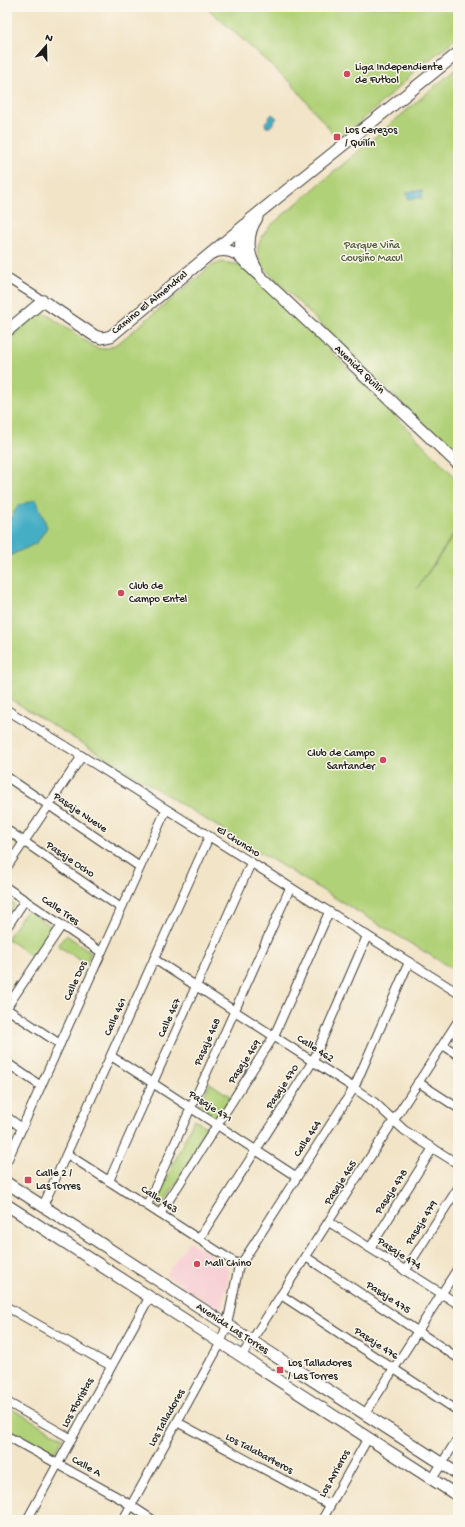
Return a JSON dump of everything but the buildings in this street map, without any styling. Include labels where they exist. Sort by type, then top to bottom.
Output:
[{"type":"main road","name":"Avenida Quilín","points":[[261,276],[245,246],[242,234],[246,224],[458,53]]},
{"type":"main road","name":"Avenida Quilín","points":[[243,259],[245,246],[249,241],[252,228],[264,210]]},
{"type":"main road","name":"Camino El Almendral","points":[[43,302],[96,336],[107,338],[116,333],[246,224]]},
{"type":"main road","points":[[225,242],[233,242],[245,246]]},
{"type":"main road","name":"Avenida Quilín","points":[[212,253],[228,250],[234,252],[243,259],[458,464]]},
{"type":"main road","points":[[7,331],[43,302]]},
{"type":"main road","name":"Avenida Las Torres","points":[[7,1183],[458,1474]]},
{"type":"main road","name":"Avenida Las Torres","points":[[7,1205],[220,1344],[458,1496]]},
{"type":"street","name":"Camino El Almendral","points":[[7,278],[43,302]]},
{"type":"street","name":"El Chuncho","points":[[7,710],[458,993]]},
{"type":"street","points":[[7,867],[82,756]]},
{"type":"street","name":"Pasaje Nueve","points":[[7,777],[140,866]]},
{"type":"street","name":"Calle Dos","points":[[7,1161],[166,810]]},
{"type":"street","name":"Pasaje Ocho","points":[[7,830],[121,908]]},
{"type":"street","name":"Calle 461","points":[[44,1206],[209,837]]},
{"type":"street","name":"Calle 467","points":[[109,1181],[251,863]]},
{"type":"street","name":"Calle Tres","points":[[7,888],[101,952]]},
{"type":"street","name":"Pasaje 468","points":[[147,1205],[290,888]]},
{"type":"street","points":[[7,927],[25,900]]},
{"type":"street","name":"Pasaje 469","points":[[160,1214],[274,1036],[329,912]]},
{"type":"street","points":[[60,1044],[7,1008],[62,925]]},
{"type":"street","name":"Pasaje 470","points":[[199,1239],[313,1061],[367,936]]},
{"type":"street","name":"Calle 462","points":[[154,959],[354,1088],[374,1102],[404,1130],[458,1164]]},
{"type":"street","name":"Calle 464","points":[[227,1325],[239,1265],[245,1258],[354,1088],[409,962]]},
{"type":"street","name":"Pasaje 465","points":[[241,1357],[458,1021]]},
{"type":"street","points":[[442,1045],[458,1055]]},
{"type":"street","name":"Pasaje 471","points":[[111,1056],[297,1176]]},
{"type":"street","points":[[7,1063],[41,1086]]},
{"type":"street","points":[[418,1082],[458,1108]]},
{"type":"street","points":[[7,1117],[22,1128]]},
{"type":"street","name":"Pasaje 478","points":[[370,1248],[433,1148]]},
{"type":"street","name":"Calle 463","points":[[67,1154],[239,1265]]},
{"type":"street","name":"Pasaje 479","points":[[406,1271],[458,1188]]},
{"type":"street","name":"Pasaje 474","points":[[329,1222],[458,1304]]},
{"type":"street","name":"Pasaje 475","points":[[306,1257],[458,1358]]},
{"type":"street","points":[[365,1414],[458,1268]]},
{"type":"street","name":"Pasaje 476","points":[[281,1295],[458,1411]]},
{"type":"street","name":"Los Floristas","points":[[27,1520],[149,1298]]},
{"type":"street","points":[[7,1307],[111,1366]]},
{"type":"street","name":"Los Talladores","points":[[123,1520],[220,1344],[227,1325]]},
{"type":"street","points":[[7,1402],[72,1438]]},
{"type":"street","name":"Los Talabarteros","points":[[177,1422],[330,1505]]},
{"type":"street","name":"Calle A","points":[[7,1436],[153,1520]]},
{"type":"street","name":"Los Arrieros","points":[[322,1520],[368,1438]]},
{"type":"street","points":[[432,1479],[458,1438]]},
{"type":"shaded area","points":[[189,1241],[222,1262],[229,1272],[223,1306],[218,1310],[166,1275]]},
{"type":"green space","name":"Liga Independiente de Futbol","points":[[206,7],[458,7],[458,37],[424,64],[339,141],[292,84]]},
{"type":"green space","name":"Parque Viña Cousiño Macul","points":[[458,67],[458,457],[261,265],[258,248],[260,240],[270,226]]},
{"type":"green space","points":[[222,262],[242,265],[252,271],[458,480],[458,527],[417,589],[458,529],[458,972],[7,697],[7,340],[42,311],[96,348],[109,348],[121,341],[211,266]]},
{"type":"green space","points":[[7,899],[15,905],[7,916]]},
{"type":"green space","points":[[27,909],[53,928],[33,957],[7,939]]},
{"type":"green space","points":[[66,935],[91,952],[86,964],[58,946]]},
{"type":"green space","points":[[210,1083],[231,1097],[216,1121],[198,1109]]},
{"type":"green space","points":[[194,1119],[210,1130],[161,1207],[155,1204]]},
{"type":"green space","points":[[7,1406],[63,1438],[53,1456],[7,1430]]},
{"type":"water","points":[[272,114],[277,118],[270,127],[266,127],[265,123]]},
{"type":"water","points":[[422,190],[422,198],[408,199],[407,192]]},
{"type":"water","points":[[36,499],[47,527],[37,543],[7,557],[7,523],[18,506]]},
{"type":"place","name":"Liga Independiente de Futbol","points":[[347,74]]},
{"type":"place","name":"Los Cerezos / Quilín","points":[[337,137]]},
{"type":"place","name":"Club de Campo Entel","points":[[121,593]]},
{"type":"place","name":"Club de Campo Santander","points":[[383,760]]},
{"type":"place","name":"Calle 2 / Las Torres","points":[[28,1180]]},
{"type":"place","name":"Mall Chino","points":[[197,1264]]},
{"type":"place","name":"Los Talladores / Las Torres","points":[[280,1370]]}]
